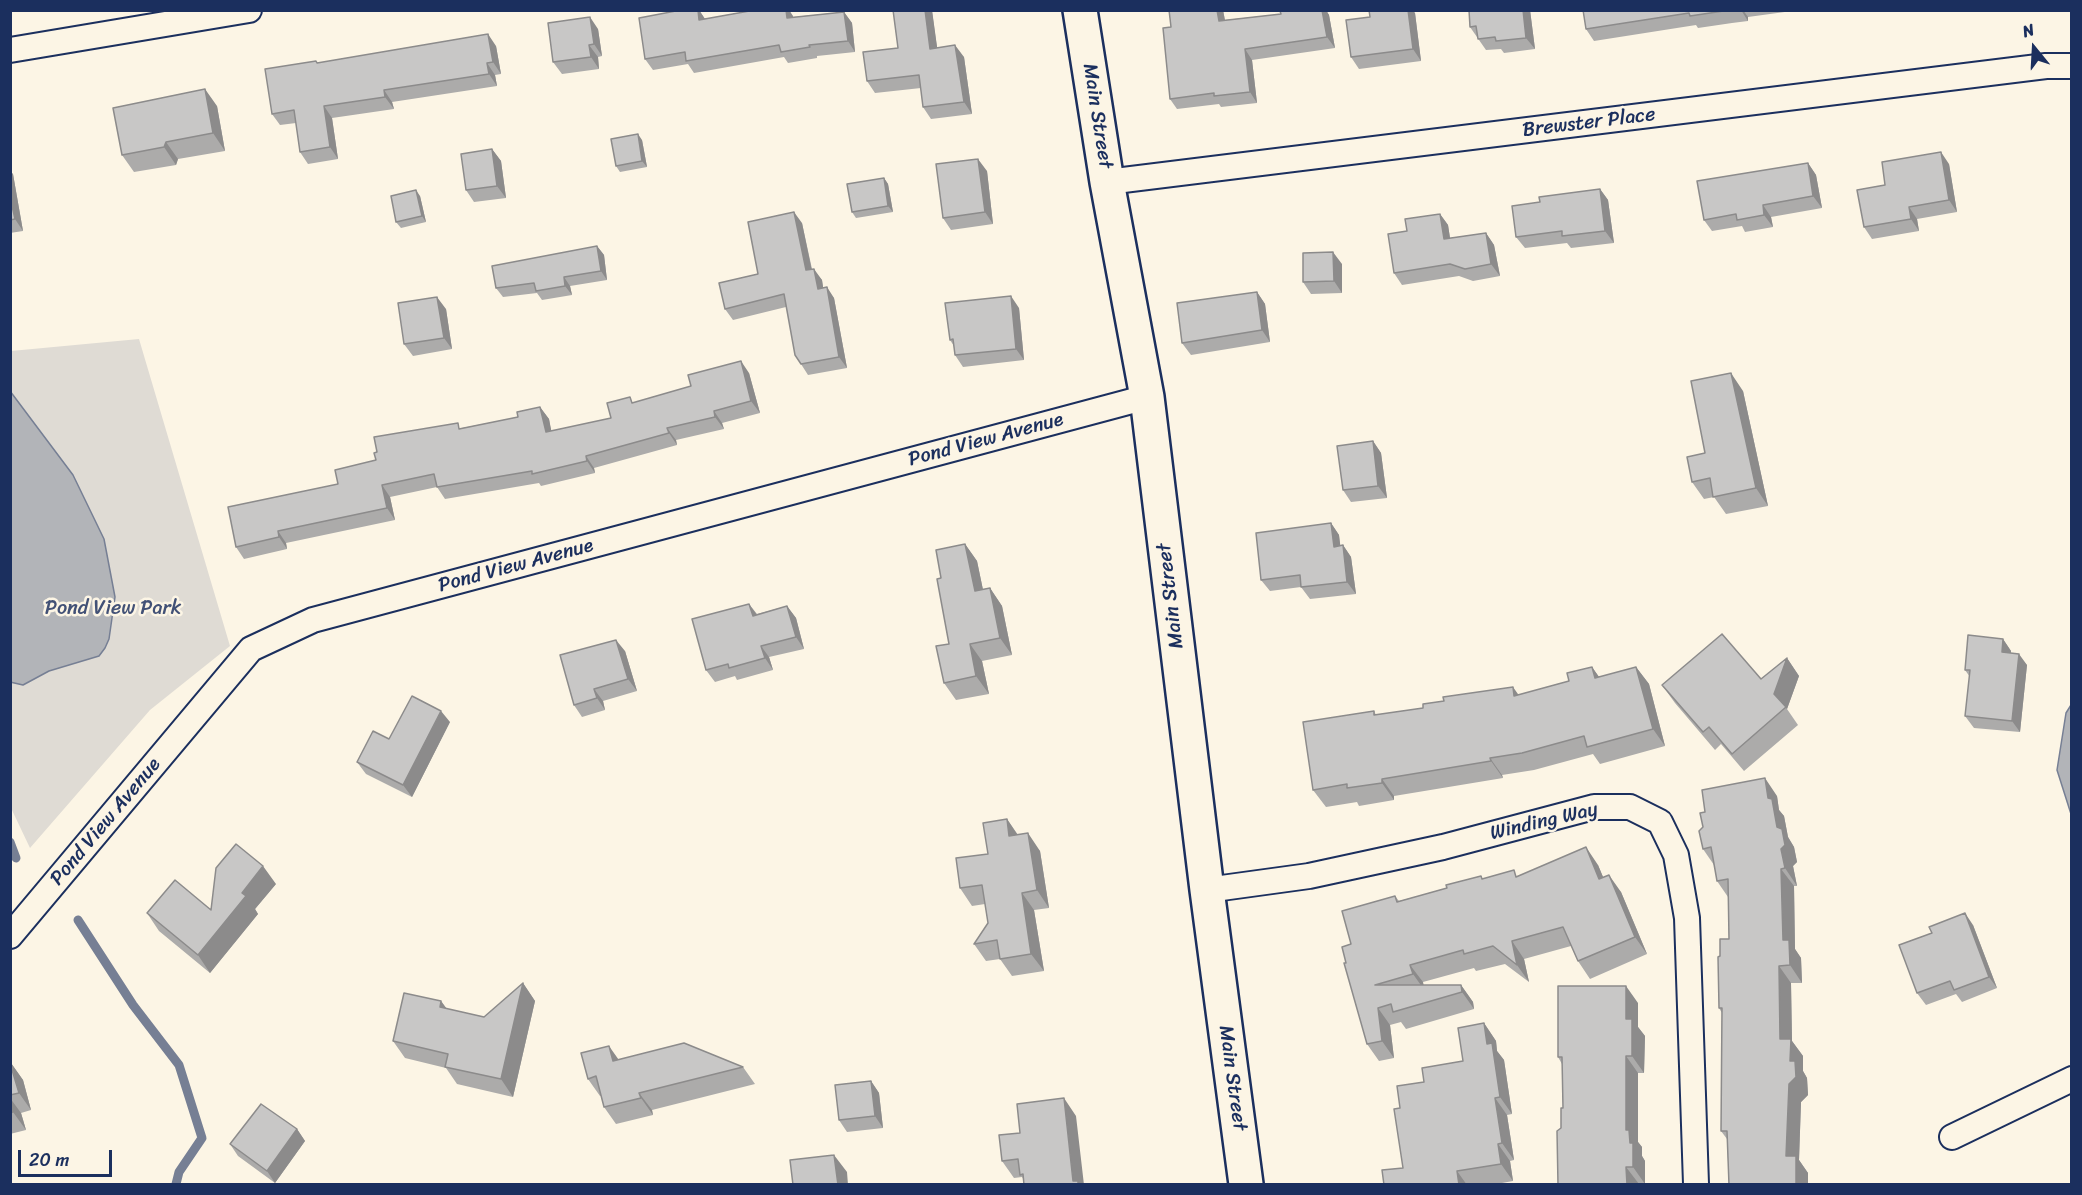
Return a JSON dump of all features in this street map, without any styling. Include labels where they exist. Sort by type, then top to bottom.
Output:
[{"type":"main road","name":"Main Street","points":[[1080,10],[1107,182],[1147,397],[1207,890],[1246,1185]]},
{"type":"street","points":[[10,50],[249,10]]},
{"type":"street","name":"Brewster Place","points":[[1107,182],[2046,66],[2072,66]]},
{"type":"street","name":"Pond View Avenue","points":[[10,936],[251,649],[313,620],[1147,397]]},
{"type":"street","name":"Winding Way","points":[[1207,890],[1309,876],[1443,847],[1594,807],[1630,807],[1660,822],[1676,855],[1687,918],[1695,1185]]},
{"type":"street","points":[[1952,1137],[2072,1079]]},
{"type":"green space","name":"Pond View Park","points":[[139,339],[230,646],[150,710],[30,848],[11,808],[11,351]]},
{"type":"shaded area","points":[[10,391],[73,475],[104,539],[115,597],[109,639],[99,656],[49,671],[23,685],[10,682]]},
{"type":"shaded area","points":[[2071,705],[2071,814],[2057,770],[2066,713]]},
{"type":"building","points":[[681,10],[698,10],[699,20],[755,10],[786,10],[787,18],[844,12],[848,41],[809,45],[810,47],[781,52],[779,45],[686,61],[685,52],[645,59],[639,18]]},
{"type":"building","points":[[893,10],[925,10],[930,49],[955,45],[964,102],[923,107],[919,75],[867,81],[863,52],[898,48]]},
{"type":"building","points":[[1169,10],[1217,10],[1219,21],[1281,14],[1280,11],[1283,10],[1322,10],[1327,37],[1245,49],[1250,92],[1214,96],[1214,93],[1170,99],[1163,28],[1171,27]]},
{"type":"building","points":[[1369,10],[1408,10],[1413,49],[1351,57],[1346,20],[1370,17]]},
{"type":"building","points":[[1469,10],[1523,10],[1526,38],[1496,41],[1495,37],[1478,39],[1476,26],[1470,27]]},
{"type":"building","points":[[1583,10],[1730,10],[1690,16],[1689,13],[1586,29]]},
{"type":"building","points":[[590,17],[594,44],[589,45],[591,57],[553,62],[548,23]]},
{"type":"building","points":[[488,34],[493,62],[487,63],[489,74],[384,90],[385,97],[324,106],[330,147],[300,152],[294,110],[272,114],[265,69],[316,61],[317,63]]},
{"type":"building","points":[[205,89],[213,133],[166,142],[164,147],[122,155],[113,108]]},
{"type":"building","points":[[638,134],[642,161],[616,166],[611,139]]},
{"type":"building","points":[[492,149],[497,186],[466,190],[461,154]]},
{"type":"building","points":[[1941,152],[1949,200],[1909,207],[1911,219],[1864,227],[1857,190],[1885,185],[1882,162]]},
{"type":"building","points":[[978,159],[985,212],[943,218],[936,164]]},
{"type":"building","points":[[1808,163],[1813,196],[1763,205],[1764,215],[1737,220],[1736,214],[1704,220],[1697,181]]},
{"type":"building","points":[[884,178],[888,206],[852,212],[847,184]]},
{"type":"building","points":[[1600,189],[1605,231],[1562,236],[1562,231],[1516,237],[1512,206],[1540,202],[1539,197]]},
{"type":"building","points":[[416,190],[422,216],[396,222],[391,196]]},
{"type":"building","points":[[10,197],[15,219],[10,220]]},
{"type":"building","points":[[794,212],[806,270],[814,269],[818,289],[827,287],[839,357],[801,364],[795,355],[784,294],[725,309],[719,283],[758,274],[748,222]]},
{"type":"building","points":[[1440,214],[1444,239],[1486,233],[1491,264],[1465,269],[1450,264],[1394,273],[1388,234],[1407,231],[1405,219]]},
{"type":"building","points":[[597,246],[601,271],[564,277],[565,286],[536,291],[534,283],[496,288],[492,266]]},
{"type":"building","points":[[1333,252],[1334,281],[1303,282],[1303,253]]},
{"type":"building","points":[[1257,292],[1262,330],[1182,343],[1177,303]]},
{"type":"building","points":[[1011,296],[1016,349],[955,355],[953,339],[950,340],[945,303]]},
{"type":"building","points":[[437,297],[444,338],[404,344],[398,303]]},
{"type":"building","points":[[741,361],[751,401],[714,411],[715,417],[667,428],[669,433],[586,456],[587,461],[532,474],[532,471],[437,487],[434,474],[382,485],[387,508],[278,531],[279,537],[236,547],[228,507],[338,484],[335,470],[376,460],[374,437],[458,423],[459,429],[518,417],[517,412],[540,407],[546,432],[611,418],[607,403],[630,397],[632,403],[691,386],[688,375]]},
{"type":"building","points":[[1731,373],[1756,488],[1713,497],[1710,478],[1692,482],[1687,457],[1705,453],[1691,381]]},
{"type":"building","points":[[1373,441],[1378,486],[1343,490],[1337,446]]},
{"type":"building","points":[[1331,523],[1334,547],[1343,545],[1347,582],[1301,587],[1300,575],[1261,580],[1256,533]]},
{"type":"building","points":[[965,544],[975,591],[990,588],[1000,638],[970,644],[976,676],[944,683],[936,646],[949,644],[937,579],[941,578],[936,550]]},
{"type":"building","points":[[749,604],[753,616],[787,606],[796,637],[761,646],[765,658],[729,668],[728,664],[706,670],[692,619]]},
{"type":"building","points":[[1722,634],[1761,679],[1787,658],[1774,694],[1786,707],[1732,754],[1709,727],[1703,732],[1662,685]]},
{"type":"building","points":[[1968,635],[2003,639],[2002,652],[2019,654],[2012,721],[1965,716],[1970,670],[1965,670]]},
{"type":"building","points":[[616,640],[628,679],[594,689],[597,698],[574,705],[560,655]]},
{"type":"building","points":[[1592,667],[1595,678],[1636,667],[1653,729],[1587,747],[1584,736],[1522,753],[1490,758],[1491,761],[1382,779],[1382,783],[1347,788],[1347,784],[1313,790],[1303,722],[1374,711],[1374,715],[1423,708],[1423,704],[1444,701],[1443,697],[1513,687],[1514,696],[1569,681],[1567,673]]},
{"type":"building","points":[[412,696],[441,711],[403,785],[357,762],[373,731],[389,739]]},
{"type":"building","points":[[1765,778],[1768,798],[1772,799],[1777,827],[1782,829],[1785,845],[1781,849],[1785,868],[1781,869],[1783,940],[1789,940],[1790,965],[1779,966],[1780,1039],[1791,1039],[1790,1061],[1795,1061],[1796,1077],[1789,1084],[1786,1156],[1796,1156],[1796,1185],[1729,1185],[1727,1131],[1721,1131],[1722,1008],[1719,1008],[1718,957],[1720,956],[1720,939],[1729,939],[1728,879],[1717,881],[1711,847],[1703,849],[1699,831],[1703,827],[1700,813],[1705,812],[1702,790]]},
{"type":"building","points":[[1007,819],[1009,836],[1028,833],[1037,890],[1022,893],[1031,954],[1000,959],[997,940],[974,944],[988,923],[982,885],[960,888],[956,858],[988,854],[983,823]]},
{"type":"building","points":[[236,844],[263,866],[242,893],[246,896],[198,955],[147,913],[175,880],[211,910],[216,868]]},
{"type":"building","points":[[1586,847],[1599,879],[1609,875],[1635,937],[1578,961],[1563,927],[1512,941],[1517,965],[1493,946],[1464,954],[1463,950],[1410,965],[1413,974],[1375,985],[1461,985],[1462,992],[1393,1012],[1391,1004],[1378,1008],[1382,1041],[1367,1044],[1344,963],[1346,963],[1342,947],[1351,944],[1342,911],[1395,896],[1397,902],[1481,876],[1482,879],[1514,870],[1516,877]]},
{"type":"building","points":[[1965,913],[1989,977],[1954,990],[1950,981],[1917,993],[1899,945],[1932,933],[1929,927]]},
{"type":"building","points":[[523,983],[501,1079],[445,1067],[448,1054],[393,1041],[404,993],[441,1001],[440,1007],[484,1017]]},
{"type":"building","points":[[1558,986],[1626,986],[1626,1019],[1632,1019],[1632,1056],[1626,1056],[1626,1130],[1629,1130],[1630,1143],[1633,1143],[1633,1167],[1626,1167],[1627,1185],[1558,1185],[1557,1131],[1561,1128],[1561,1108],[1563,1108],[1562,1057],[1558,1057]]},
{"type":"building","points":[[1484,1023],[1487,1044],[1492,1043],[1500,1097],[1495,1098],[1502,1143],[1498,1144],[1501,1164],[1457,1171],[1459,1185],[1384,1185],[1382,1170],[1403,1168],[1394,1109],[1400,1108],[1397,1086],[1424,1082],[1422,1068],[1463,1061],[1458,1028]]},
{"type":"building","points":[[684,1043],[743,1067],[639,1093],[641,1098],[604,1107],[596,1076],[588,1079],[581,1053],[609,1046],[613,1061]]},
{"type":"building","points":[[10,1063],[19,1093],[10,1095]]},
{"type":"building","points":[[871,1081],[875,1116],[839,1120],[835,1085]]},
{"type":"building","points":[[1064,1098],[1073,1181],[1078,1181],[1078,1185],[1024,1185],[1018,1159],[1002,1161],[999,1135],[1020,1133],[1017,1104]]},
{"type":"building","points":[[261,1104],[297,1129],[267,1171],[230,1144]]},
{"type":"building","points":[[834,1155],[838,1185],[793,1185],[790,1160]]},
{"type":"waterway","points":[[10,842],[16,858]]},
{"type":"waterway","points":[[78,920],[133,1005],[179,1065],[202,1138],[179,1172],[176,1184]]}]
